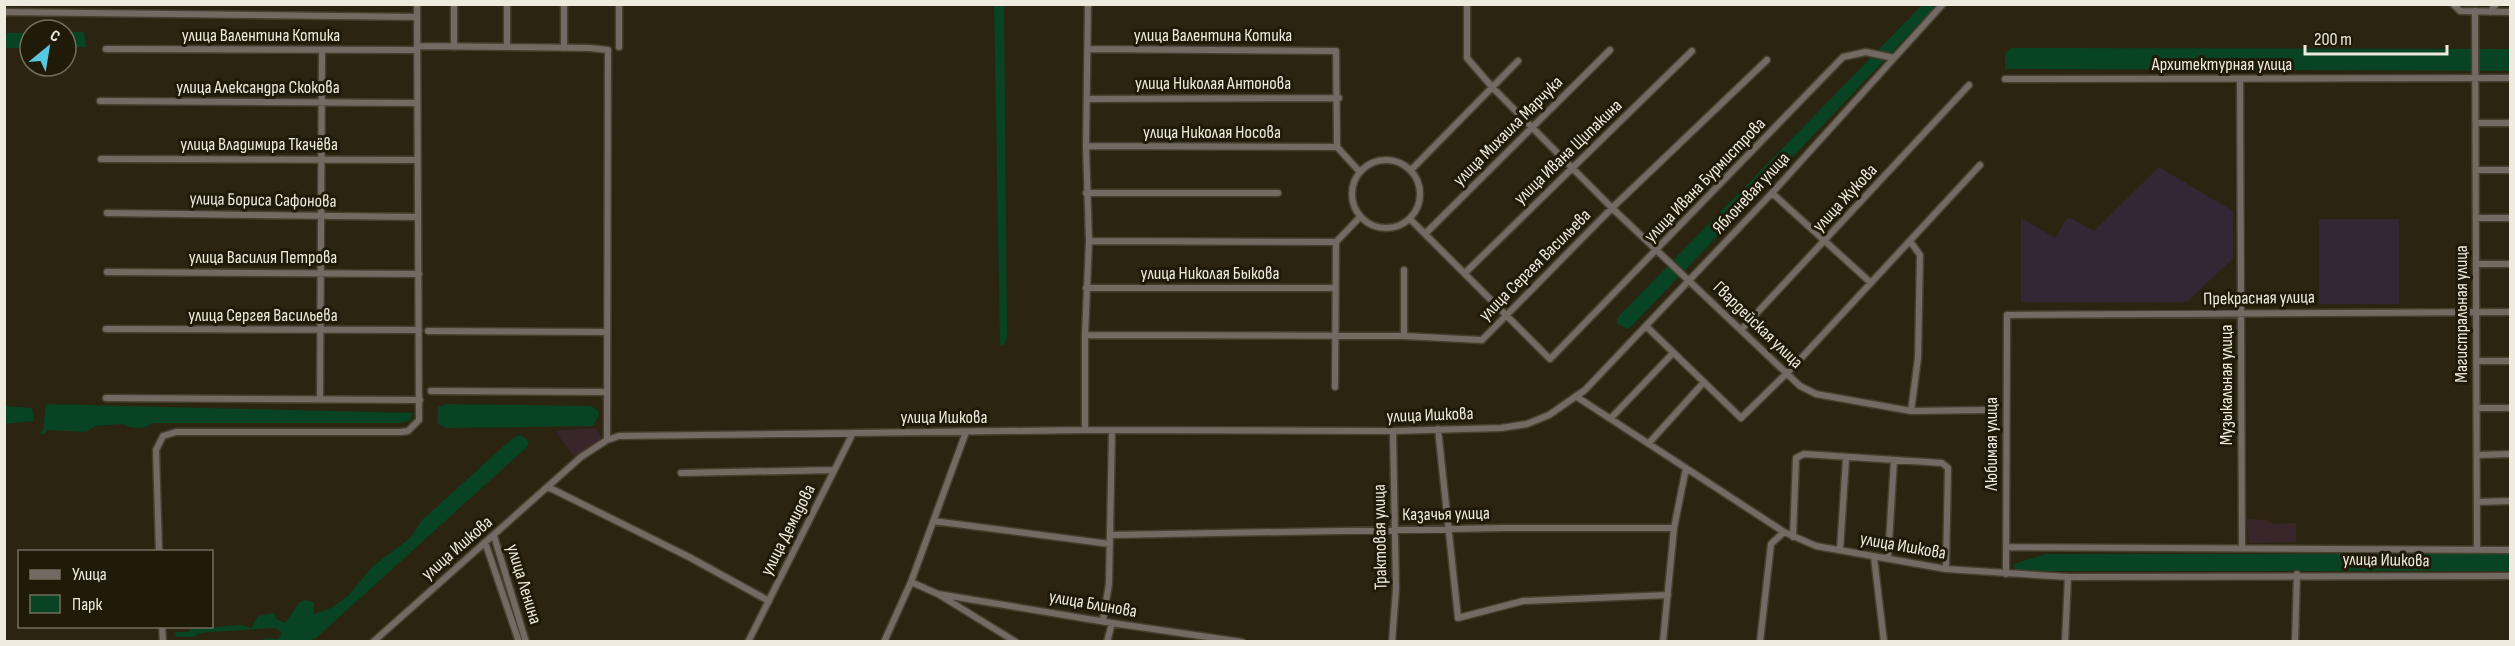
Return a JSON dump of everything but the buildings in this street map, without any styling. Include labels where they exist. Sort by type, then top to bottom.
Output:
[{"type":"street","points":[[129,14],[130,4]]},
{"type":"street","points":[[186,4],[186,14]]},
{"type":"street","points":[[159,550],[156,450],[163,436],[176,432],[408,431],[419,420],[417,4]]},
{"type":"street","points":[[454,4],[454,47]]},
{"type":"street","points":[[507,4],[507,46]]},
{"type":"street","points":[[564,4],[564,48]]},
{"type":"street","name":"улица Валентина Котика","points":[[106,49],[322,51],[507,46],[604,48],[621,45],[619,4]]},
{"type":"street","points":[[1085,430],[1085,335],[1089,241],[1086,193],[1088,4]]},
{"type":"street","name":"Гвардейская улица","points":[[1467,4],[1467,58],[1533,130],[1784,373],[1816,394],[1911,411],[1984,410]]},
{"type":"street","name":"Яблоневая улица","points":[[1577,397],[1647,327],[1772,193],[1943,4]]},
{"type":"street","points":[[2490,12],[2496,4]]},
{"type":"street","points":[[2455,5],[2460,11],[2511,12]]},
{"type":"street","name":"Магистральная улица","points":[[2475,11],[2477,550]]},
{"type":"street","points":[[4,12],[417,17]]},
{"type":"street","points":[[604,48],[610,54],[608,440]]},
{"type":"street","name":"улица Валентина Котика","points":[[1089,49],[1336,51],[1339,98]]},
{"type":"street","name":"улица Михаила Марчука","points":[[1426,233],[1533,130],[1611,50]]},
{"type":"street","points":[[320,399],[322,51]]},
{"type":"street","name":"улица Ивана Щипакина","points":[[1466,273],[1692,51]]},
{"type":"street","name":"улица Ивана Бурмистрова","points":[[1507,316],[1551,359],[1658,251],[1843,57],[1866,52],[1894,58]]},
{"type":"street","name":"улица Сергея Васильева","points":[[1085,335],[1404,336],[1482,340],[1612,208],[1767,60]]},
{"type":"street","points":[[1411,170],[1518,61]]},
{"type":"street","name":"Архитектурная улица","points":[[2005,79],[2511,78]]},
{"type":"street","name":"Музыкальная улица","points":[[2240,79],[2242,548]]},
{"type":"street","name":"улица Жукова","points":[[1741,330],[1970,85]]},
{"type":"street","points":[[1339,98],[1337,147],[1359,171]]},
{"type":"street","name":"улица Николая Антонова","points":[[1087,99],[1339,98]]},
{"type":"street","name":"улица Александра Скокова","points":[[100,101],[417,103]]},
{"type":"street","points":[[2476,123],[2511,123]]},
{"type":"street","name":"улица Николая Носова","points":[[1086,146],[1337,147]]},
{"type":"street","name":"улица Владимира Ткачёва","points":[[101,159],[418,160]]},
{"type":"street","points":[[1383,160],[1395,161],[1411,170],[1420,186],[1421,197],[1410,219],[1396,227],[1383,228],[1359,218],[1352,198],[1352,185],[1359,171],[1370,163],[1383,160]]},
{"type":"street","points":[[1647,327],[1741,418],[1910,242],[1980,165]]},
{"type":"street","points":[[2476,170],[2511,170]]},
{"type":"street","points":[[1086,193],[1278,193]]},
{"type":"street","points":[[1772,193],[1870,282]]},
{"type":"street","name":"улица Бориса Сафонова","points":[[107,213],[418,217]]},
{"type":"street","points":[[1335,387],[1336,242],[1359,218]]},
{"type":"street","points":[[2476,219],[2511,218]]},
{"type":"street","points":[[1410,219],[1507,316]]},
{"type":"street","points":[[1089,241],[1336,242]]},
{"type":"street","points":[[1910,242],[1920,255],[1918,358],[1911,411]]},
{"type":"street","points":[[2476,264],[2511,264]]},
{"type":"street","points":[[1404,270],[1404,336]]},
{"type":"street","name":"улица Василия Петрова","points":[[107,272],[418,274]]},
{"type":"street","name":"улица Николая Быкова","points":[[1086,288],[1334,288]]},
{"type":"street","name":"Прекрасная улица","points":[[2007,315],[2511,312]]},
{"type":"street","name":"Любимая улица","points":[[2006,574],[2007,315]]},
{"type":"street","name":"улица Сергея Васильева","points":[[106,329],[419,330]]},
{"type":"street","points":[[428,331],[607,332]]},
{"type":"street","points":[[1611,418],[1673,353]]},
{"type":"street","points":[[2476,361],[2511,361]]},
{"type":"street","points":[[1649,443],[1704,382]]},
{"type":"street","points":[[430,391],[607,392]]},
{"type":"street","name":"улица Ишкова","points":[[373,642],[581,457],[608,440],[619,436],[1085,430],[1393,431],[1501,428],[1527,424],[1549,415],[1577,397],[1784,532],[1816,546],[1946,569],[2068,577],[2297,574],[2511,576]]},
{"type":"street","points":[[106,398],[420,400]]},
{"type":"street","points":[[2476,408],[2511,408]]},
{"type":"street","points":[[1438,429],[1458,618],[1523,602],[1668,595]]},
{"type":"street","points":[[1103,620],[1109,584],[1112,431]]},
{"type":"street","name":"Трактовая улица","points":[[1392,642],[1391,629],[1396,589],[1393,431]]},
{"type":"street","points":[[884,642],[911,582],[966,432]]},
{"type":"street","name":"улица Демидова","points":[[748,642],[853,433]]},
{"type":"street","points":[[1793,537],[1796,458],[1804,454],[1846,459],[1942,462],[1948,468],[1946,569]]},
{"type":"street","points":[[2477,454],[2511,454]]},
{"type":"street","points":[[1840,550],[1846,459]]},
{"type":"street","points":[[1888,559],[1894,460]]},
{"type":"street","points":[[1663,642],[1674,528],[1686,468]]},
{"type":"street","points":[[681,472],[834,470]]},
{"type":"street","points":[[548,487],[689,557],[769,601]]},
{"type":"street","points":[[2477,502],[2511,501]]},
{"type":"street","points":[[933,521],[1110,544]]},
{"type":"street","name":"Казачья улица","points":[[1110,535],[1448,529],[1674,528]]},
{"type":"street","points":[[1760,642],[1771,544],[1784,532]]},
{"type":"street","name":"улица Ленина","points":[[494,536],[526,642]]},
{"type":"street","name":"улица Ленина","points":[[485,542],[519,642]]},
{"type":"street","name":"улица Ишкова","points":[[2006,547],[2511,550]]},
{"type":"street","points":[[1874,557],[1884,642]]},
{"type":"street","points":[[2295,642],[2297,574]]},
{"type":"street","points":[[2065,642],[2068,577]]},
{"type":"street","points":[[911,582],[938,594],[1016,642]]},
{"type":"street","name":"улица Блинова","points":[[938,594],[1242,642]]},
{"type":"street","points":[[1107,642],[1112,623]]},
{"type":"shaded area","points":[[2159,167],[2233,211],[2233,258],[2187,302],[2021,302],[2021,218],[2055,238],[2068,217],[2094,231]]},
{"type":"shaded area","points":[[2319,219],[2399,219],[2399,304],[2319,304]]},
{"type":"shaded area","points":[[596,428],[602,438],[574,457],[555,431]]},
{"type":"shaded area","points":[[2246,519],[2266,520],[2273,524],[2296,523],[2296,542],[2249,543]]},
{"type":"green space","points":[[994,5],[1004,5],[1007,338],[1003,346],[1000,344]]},
{"type":"green space","points":[[1922,5],[1932,5],[1934,8],[1632,326],[1628,329],[1617,324],[1617,318]]},
{"type":"green space","points":[[78,32],[84,32],[86,47],[78,47]]},
{"type":"green space","points":[[4,33],[18,33],[18,48],[5,48]]},
{"type":"green space","points":[[2012,48],[2510,49],[2510,71],[2005,69],[2005,53]]},
{"type":"green space","points":[[46,404],[413,413],[410,421],[399,423],[152,423],[142,428],[123,424],[95,426],[86,432],[47,430],[45,434],[40,434],[43,429]]},
{"type":"green space","points":[[446,404],[591,406],[598,410],[599,415],[593,426],[446,428],[437,423],[438,407]]},
{"type":"green space","points":[[5,406],[32,408],[34,421],[5,424]]},
{"type":"green space","points":[[521,435],[529,442],[527,447],[316,638],[307,641],[262,641],[265,638],[278,639],[282,633],[276,628],[209,632],[198,634],[195,637],[176,637],[175,632],[188,632],[191,629],[241,625],[251,628],[258,616],[275,613],[276,619],[285,623],[299,603],[305,600],[314,602],[314,614],[331,608],[348,596],[372,567],[410,538],[422,520],[514,437]]},
{"type":"green space","points":[[2045,554],[2510,554],[2510,571],[2016,571],[2014,564]]}]
